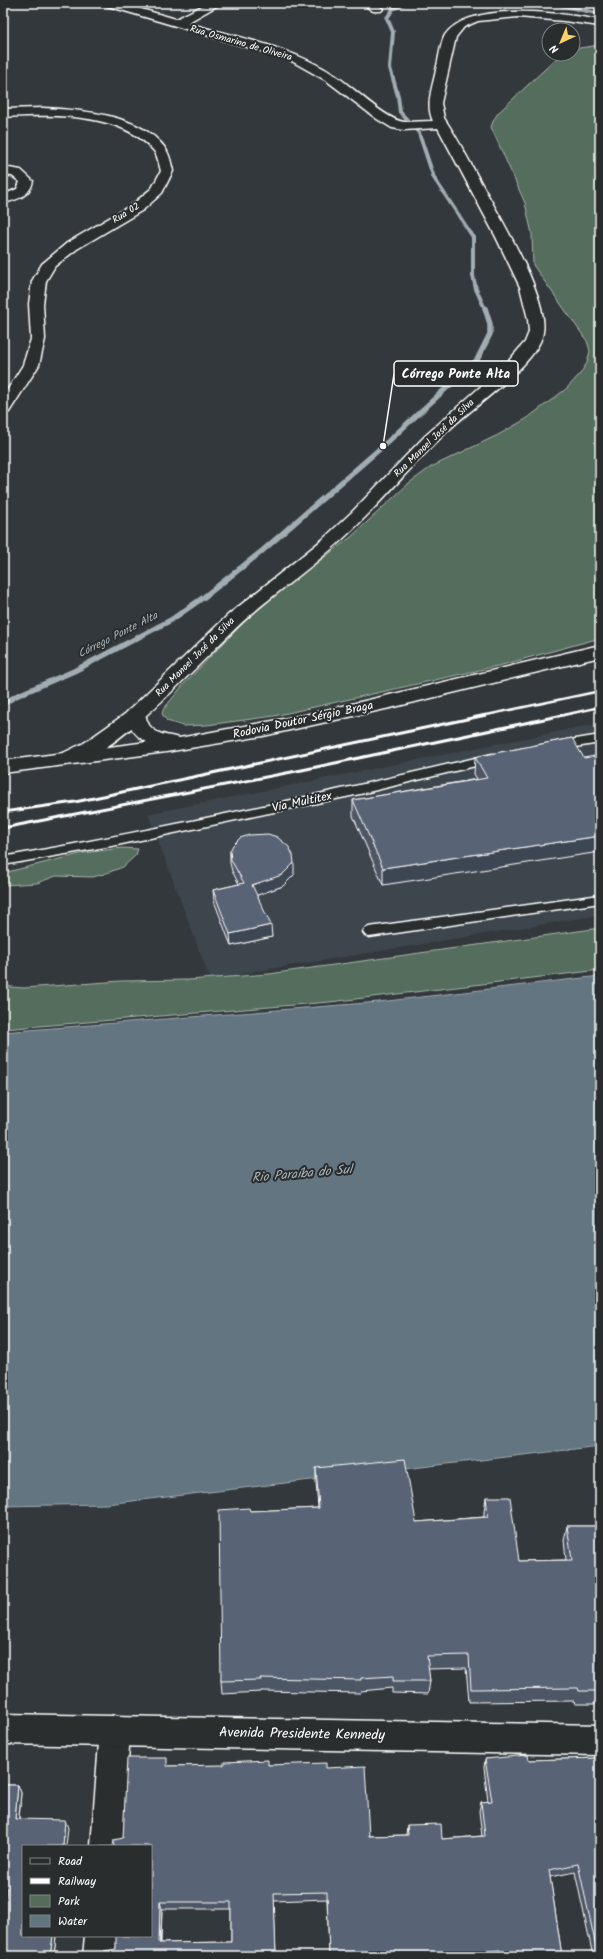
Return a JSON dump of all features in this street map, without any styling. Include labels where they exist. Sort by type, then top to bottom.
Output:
[{"type":"street","name":"Rua Osmarino de Oliveira","points":[[108,3],[175,24],[259,46],[305,63],[331,78],[393,124],[404,126],[442,124]]},
{"type":"street","points":[[175,24],[217,3]]},
{"type":"street","name":"Rua Manoel José da Silva","points":[[68,759],[99,742],[136,714],[248,606],[328,544],[365,507],[413,455],[453,417],[514,365],[534,341],[536,333],[536,317],[513,255],[503,234],[436,113],[435,103],[450,36],[454,26],[459,22],[478,14],[516,10],[600,23]]},
{"type":"street","name":"Rua 02","points":[[3,113],[46,111],[99,117],[132,128],[159,148],[167,170],[157,190],[138,207],[72,246],[49,264],[39,281],[36,304],[38,339],[31,365],[3,409]]},
{"type":"street","points":[[3,171],[16,173],[27,181],[27,186],[23,191],[3,199]]},
{"type":"street","name":"Rodovia Doutor Sérgio Braga","points":[[3,767],[68,759],[262,730],[332,715],[600,651]]},
{"type":"street","points":[[136,714],[139,727],[149,735],[162,741],[179,743]]},
{"type":"street","name":"Avenida Presidente Kennedy","points":[[3,1729],[116,1730],[597,1742]]},
{"type":"street","points":[[107,1845],[116,1730]]},
{"type":"street","points":[[100,1956],[101,1937]]},
{"type":"lane","points":[[548,748],[600,739]]},
{"type":"lane","name":"Via Multitex","points":[[3,861],[117,841],[352,792],[480,760],[502,756]]},
{"type":"lane","points":[[369,932],[600,899]]},
{"type":"shaded area","points":[[600,723],[600,915],[210,979],[148,814]]},
{"type":"green space","points":[[600,45],[600,638],[502,665],[274,716],[207,725],[183,726],[167,721],[162,714],[163,710],[183,685],[244,622],[276,594],[351,537],[409,483],[431,467],[498,435],[526,419],[566,389],[580,374],[587,363],[590,351],[587,341],[533,265],[532,234],[525,203],[491,127],[499,112],[553,62],[581,62],[581,48]]},
{"type":"green space","points":[[122,848],[138,849],[136,855],[123,867],[104,874],[93,877],[56,876],[37,883],[3,885],[3,873],[84,853]]},
{"type":"green space","points":[[600,928],[600,970],[330,1002],[3,1029],[3,984],[11,987],[24,988],[121,981],[189,980],[269,974]]},
{"type":"water","name":"Rio Paraíba do Sul","points":[[600,976],[600,1446],[107,1504],[3,1506],[3,1032],[379,1002]]},
{"type":"building","points":[[572,738],[584,758],[600,755],[600,836],[383,868],[353,800],[487,778],[475,757]]},
{"type":"building","points":[[268,834],[277,837],[289,847],[293,855],[294,863],[282,875],[252,885],[271,925],[230,934],[213,890],[244,883],[231,860],[230,851],[233,845],[240,838],[249,835]]},
{"type":"building","points":[[405,1459],[416,1522],[488,1517],[486,1497],[510,1497],[519,1561],[572,1560],[567,1526],[600,1526],[600,1691],[579,1691],[578,1688],[471,1689],[469,1655],[427,1656],[430,1681],[393,1681],[393,1676],[361,1678],[361,1680],[260,1678],[261,1680],[221,1681],[219,1510],[249,1508],[250,1511],[319,1508],[316,1468]]},
{"type":"building","points":[[528,1755],[529,1760],[599,1758],[600,1956],[598,1956],[578,1864],[549,1870],[562,1956],[501,1956],[500,1950],[453,1954],[453,1956],[329,1956],[327,1892],[274,1893],[276,1956],[104,1956],[104,1951],[116,1949],[116,1937],[152,1937],[152,1845],[113,1845],[114,1840],[123,1838],[127,1758],[167,1758],[167,1766],[224,1765],[224,1762],[268,1760],[268,1765],[326,1763],[326,1768],[365,1766],[369,1836],[408,1835],[407,1825],[441,1824],[442,1839],[485,1836],[481,1802],[492,1801],[485,1759]],"holes":[[[160,1902],[231,1902],[231,1942],[159,1943]]]},
{"type":"building","points":[[3,1785],[18,1785],[15,1819],[65,1820],[63,1845],[22,1845],[22,1937],[53,1937],[50,1956],[3,1956],[3,1918],[7,1888],[3,1888]]},
{"type":"waterway","name":"Córrego Ponte Alta","points":[[405,3],[393,9],[387,18],[393,32],[390,68],[398,96],[400,112],[419,133],[434,178],[473,237],[473,276],[476,289],[485,309]]},
{"type":"waterway","name":"Córrego Ponte Alta","points":[[552,3],[600,14]]},
{"type":"waterway","name":"Córrego Ponte Alta","points":[[3,704],[16,696],[74,671],[171,620],[204,597],[261,552],[383,446],[477,360],[490,334],[490,324],[485,308]]},
{"type":"railway","points":[[482,716],[600,691]]},
{"type":"railway","points":[[559,716],[600,707]]},
{"type":"railway","points":[[3,812],[75,802],[486,715]]},
{"type":"railway","points":[[3,828],[302,770],[563,715]]},
{"type":"place","name":"Córrego Ponte Alta","points":[[383,446]]}]
